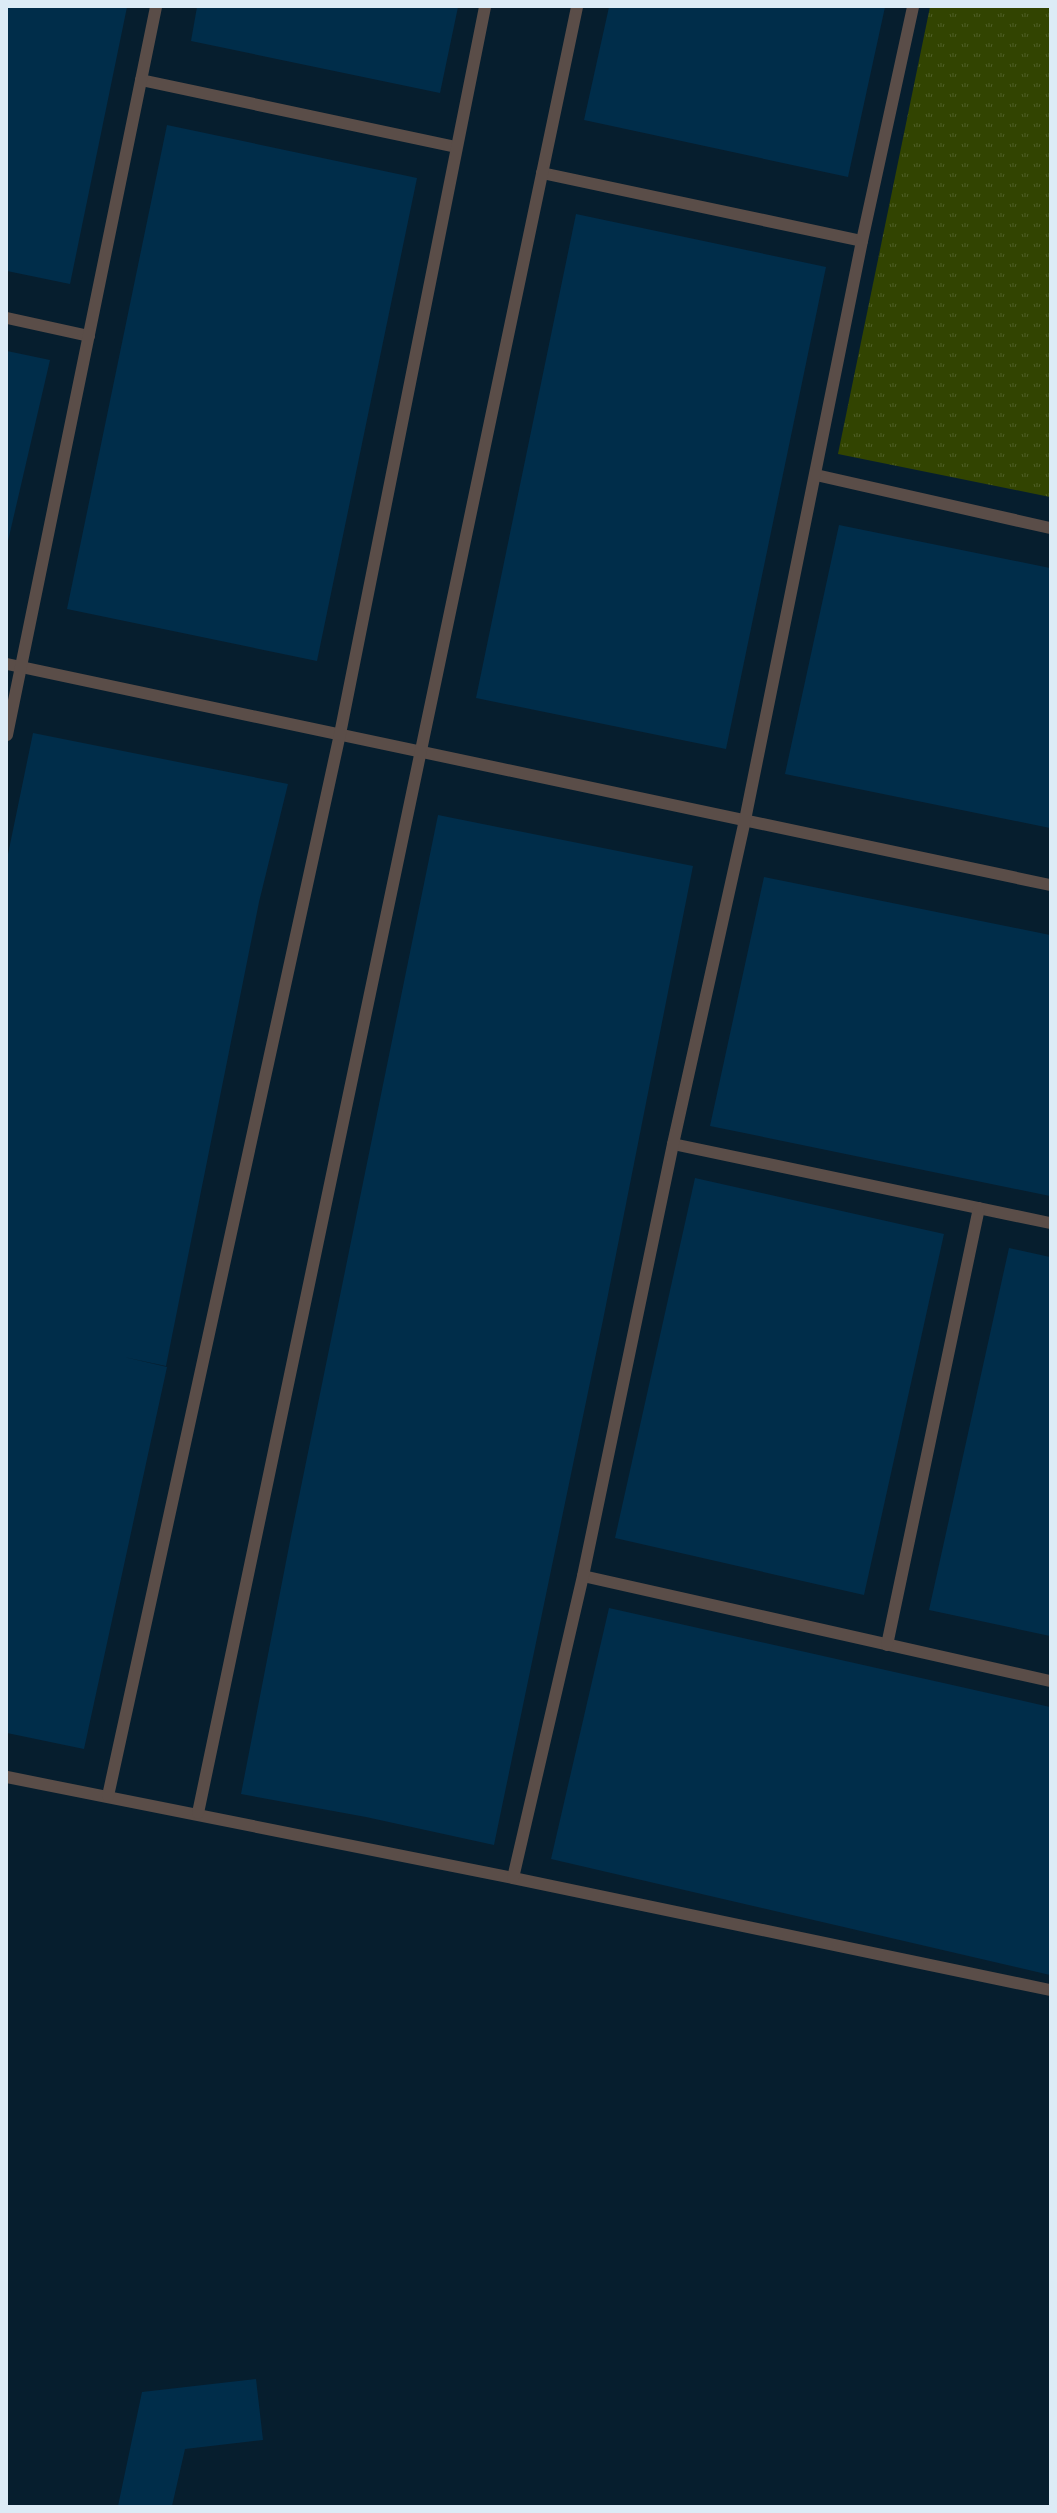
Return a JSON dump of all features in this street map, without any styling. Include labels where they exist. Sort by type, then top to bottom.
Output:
[{"type":"street","points":[[7,735],[156,7]]},
{"type":"street","points":[[108,1796],[340,734],[485,7]]},
{"type":"street","points":[[198,1813],[577,7]]},
{"type":"street","points":[[513,1878],[583,1576],[673,1144],[745,820],[816,475],[862,241],[913,7]]},
{"type":"street","points":[[141,80],[456,147]]},
{"type":"street","points":[[542,173],[862,241]]},
{"type":"street","points":[[7,318],[89,336]]},
{"type":"street","points":[[816,475],[1050,528]]},
{"type":"street","points":[[7,664],[1050,885]]},
{"type":"street","points":[[673,1144],[1050,1223]]},
{"type":"street","points":[[887,1645],[979,1208]]},
{"type":"street","points":[[583,1576],[1050,1681]]},
{"type":"street","points":[[7,1777],[198,1813],[1050,1990]]},
{"type":"green space","points":[[930,7],[1050,7],[1050,497],[838,454]]},
{"type":"building","points":[[7,7],[127,7],[70,284],[7,271]]},
{"type":"building","points":[[197,7],[458,7],[440,93],[191,41]]},
{"type":"building","points":[[609,7],[885,7],[848,177],[584,120]]},
{"type":"building","points":[[167,125],[417,178],[317,661],[67,609]]},
{"type":"building","points":[[576,214],[826,267],[726,749],[476,698]]},
{"type":"building","points":[[7,351],[50,360],[8,541],[7,541]]},
{"type":"building","points":[[839,525],[1050,568],[1050,828],[785,774]]},
{"type":"building","points":[[33,733],[288,784],[259,902],[166,1366],[124,1357],[167,1367],[84,1749],[7,1733],[7,859]]},
{"type":"building","points":[[438,815],[693,866],[603,1320],[494,1845],[366,1817],[241,1794],[291,1536]]},
{"type":"building","points":[[764,877],[1050,935],[1050,1196],[710,1126]]},
{"type":"building","points":[[695,1178],[944,1234],[864,1595],[615,1538]]},
{"type":"building","points":[[1009,1248],[1050,1257],[1050,1636],[929,1610]]},
{"type":"building","points":[[609,1608],[1050,1707],[1050,1975],[551,1859]]},
{"type":"building","points":[[256,2379],[263,2440],[185,2449],[172,2506],[118,2506],[142,2392]]}]
